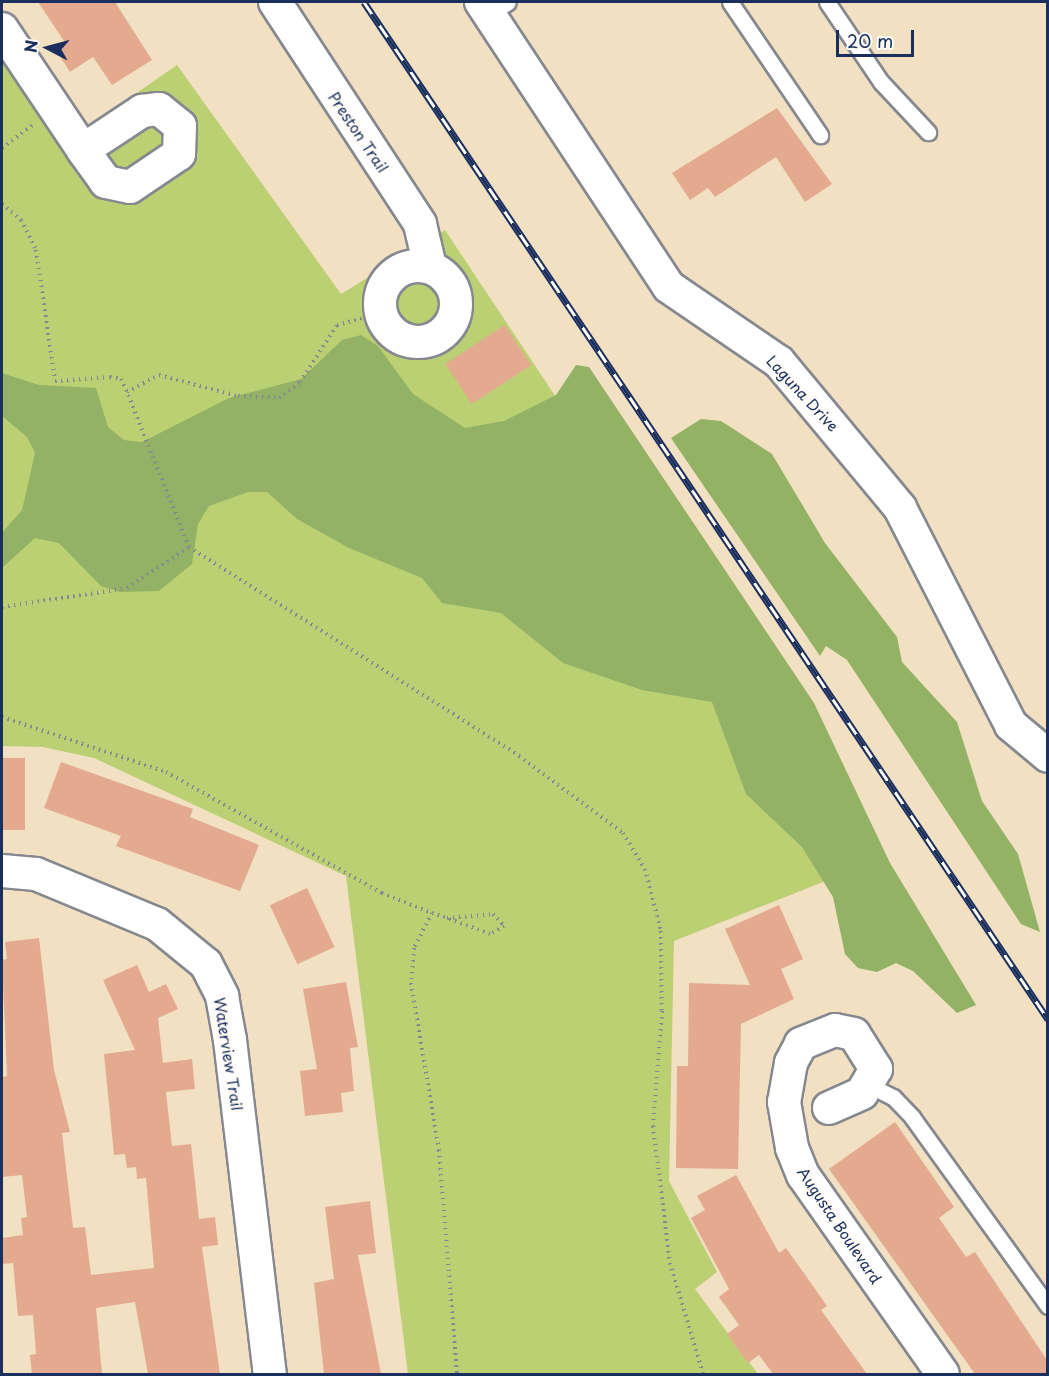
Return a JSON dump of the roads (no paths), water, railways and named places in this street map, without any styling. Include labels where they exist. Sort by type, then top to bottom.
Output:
[{"type":"street","name":"Preston Trail","points":[[275,2],[420,224],[430,267]]},
{"type":"street","name":"Laguna Drive","points":[[493,6],[669,287],[778,362],[900,508],[1011,725],[1047,756]]},
{"type":"street","points":[[2,29],[83,150]]},
{"type":"street","points":[[412,266],[430,267],[446,278],[455,293],[456,312],[448,329],[433,340],[415,343],[398,337],[382,313],[384,288],[395,274],[412,266]]},
{"type":"street","name":"Waterview Trail","points":[[2,871],[36,874],[157,924],[206,964],[222,996],[230,1040],[270,1374]]},
{"type":"street","name":"Augusta Boulevard","points":[[869,1085],[876,1069],[854,1034],[835,1030],[801,1044],[790,1063],[784,1102],[792,1148],[803,1175],[944,1374]]},
{"type":"street","points":[[829,1108],[848,1102],[869,1085]]},
{"type":"lane","points":[[730,2],[820,135]]},
{"type":"lane","points":[[826,2],[881,82],[928,132]]},
{"type":"lane","points":[[869,1085],[893,1097],[912,1117],[1047,1306]]},
{"type":"railway","points":[[364,2],[1048,1019]]}]
